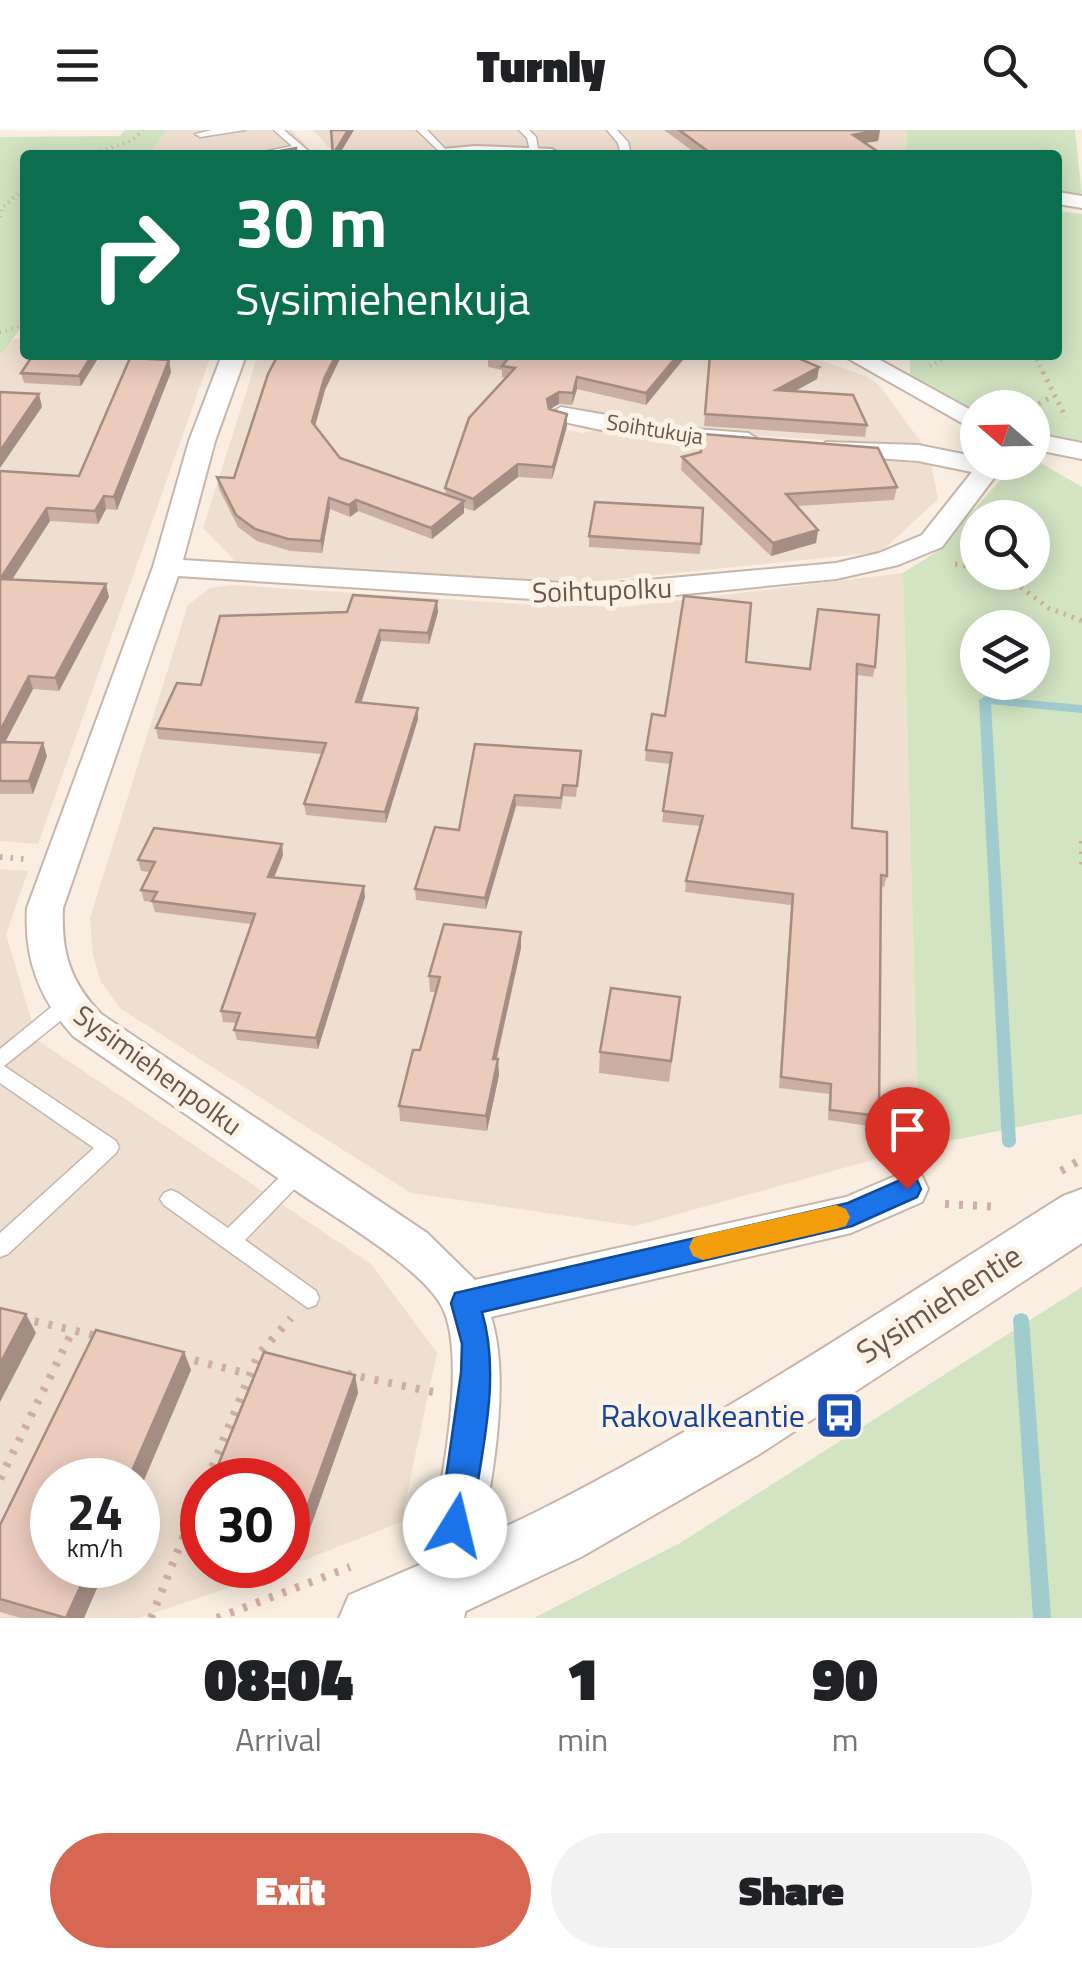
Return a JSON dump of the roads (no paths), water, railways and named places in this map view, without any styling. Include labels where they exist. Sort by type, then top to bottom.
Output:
[{"type":"street","name":"Sysimiehenpolku","points":[[232,360],[202,441],[167,567],[45,908],[42,946],[66,1004],[87,1025],[412,1246],[441,1271],[465,1303],[477,1344],[474,1401],[442,1604]]},
{"type":"street","points":[[863,360],[960,414]]},
{"type":"street","name":"Soihtukuja","points":[[561,414],[680,436],[779,443]]},
{"type":"street","points":[[1050,441],[1076,439]]},
{"type":"street","points":[[818,446],[960,460]]},
{"type":"street","name":"Soihtupolku","points":[[167,567],[594,594],[836,571],[888,559],[932,542],[979,480]]},
{"type":"street","points":[[465,1303],[852,1214],[907,1189]]},
{"type":"street","name":"Sysimiehentie","points":[[368,1590],[442,1604],[717,1446],[1065,1196]]},
{"type":"lane","points":[[200,134],[240,130]]},
{"type":"lane","points":[[279,130],[302,150]]},
{"type":"lane","points":[[422,130],[441,150]]},
{"type":"lane","points":[[0,1060],[66,1004]]},
{"type":"lane","points":[[0,1073],[110,1147],[0,1247]]},
{"type":"lane","points":[[229,1241],[300,1170]]},
{"type":"lane","points":[[172,1198],[308,1298]]},
{"type":"waterway","points":[[1009,1142],[985,700],[1082,709]]},
{"type":"waterway","points":[[1021,1320],[1042,1618]]},
{"type":"place","name":"Rakovalkeantie","points":[[840,1416]]}]
